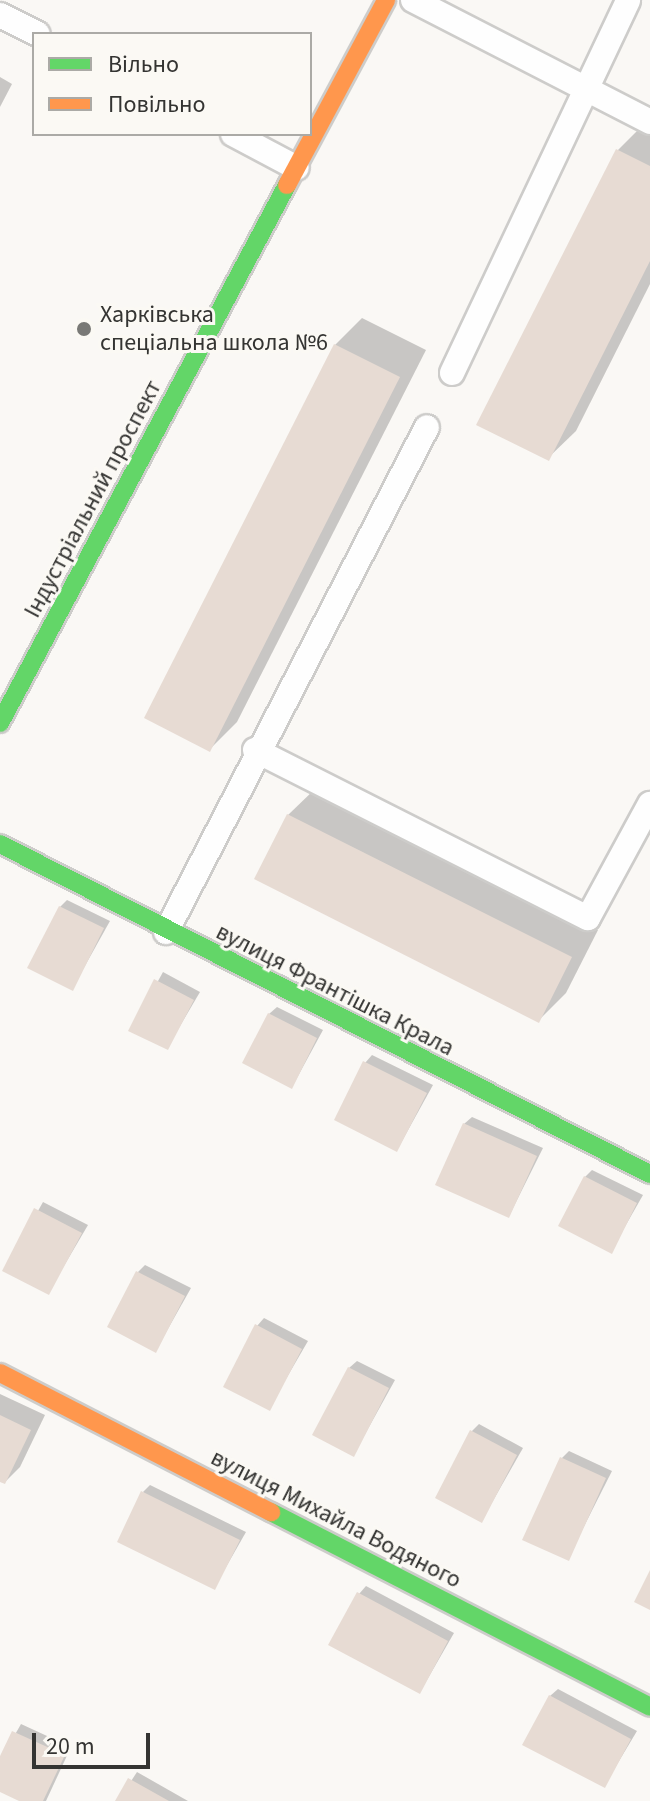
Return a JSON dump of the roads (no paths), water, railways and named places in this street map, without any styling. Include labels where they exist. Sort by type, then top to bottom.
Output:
[{"type":"street","name":"Індустріальний проспект","points":[[0,723],[386,0]]},
{"type":"street","name":"вулиця Франтішка Крала","points":[[0,844],[166,932],[650,1174]]},
{"type":"street","name":"вулиця Михайла Водяного","points":[[0,1373],[650,1707]]},
{"type":"lane","points":[[413,0],[650,122]]},
{"type":"lane","points":[[452,373],[628,0]]},
{"type":"lane","points":[[0,15],[34,32]]},
{"type":"lane","points":[[237,136],[297,168]]},
{"type":"lane","points":[[166,932],[255,750],[427,427]]},
{"type":"lane","points":[[255,750],[588,918],[650,804]]},
{"type":"place","name":"Харківська спеціальна школа №6","points":[[84,329]]}]
